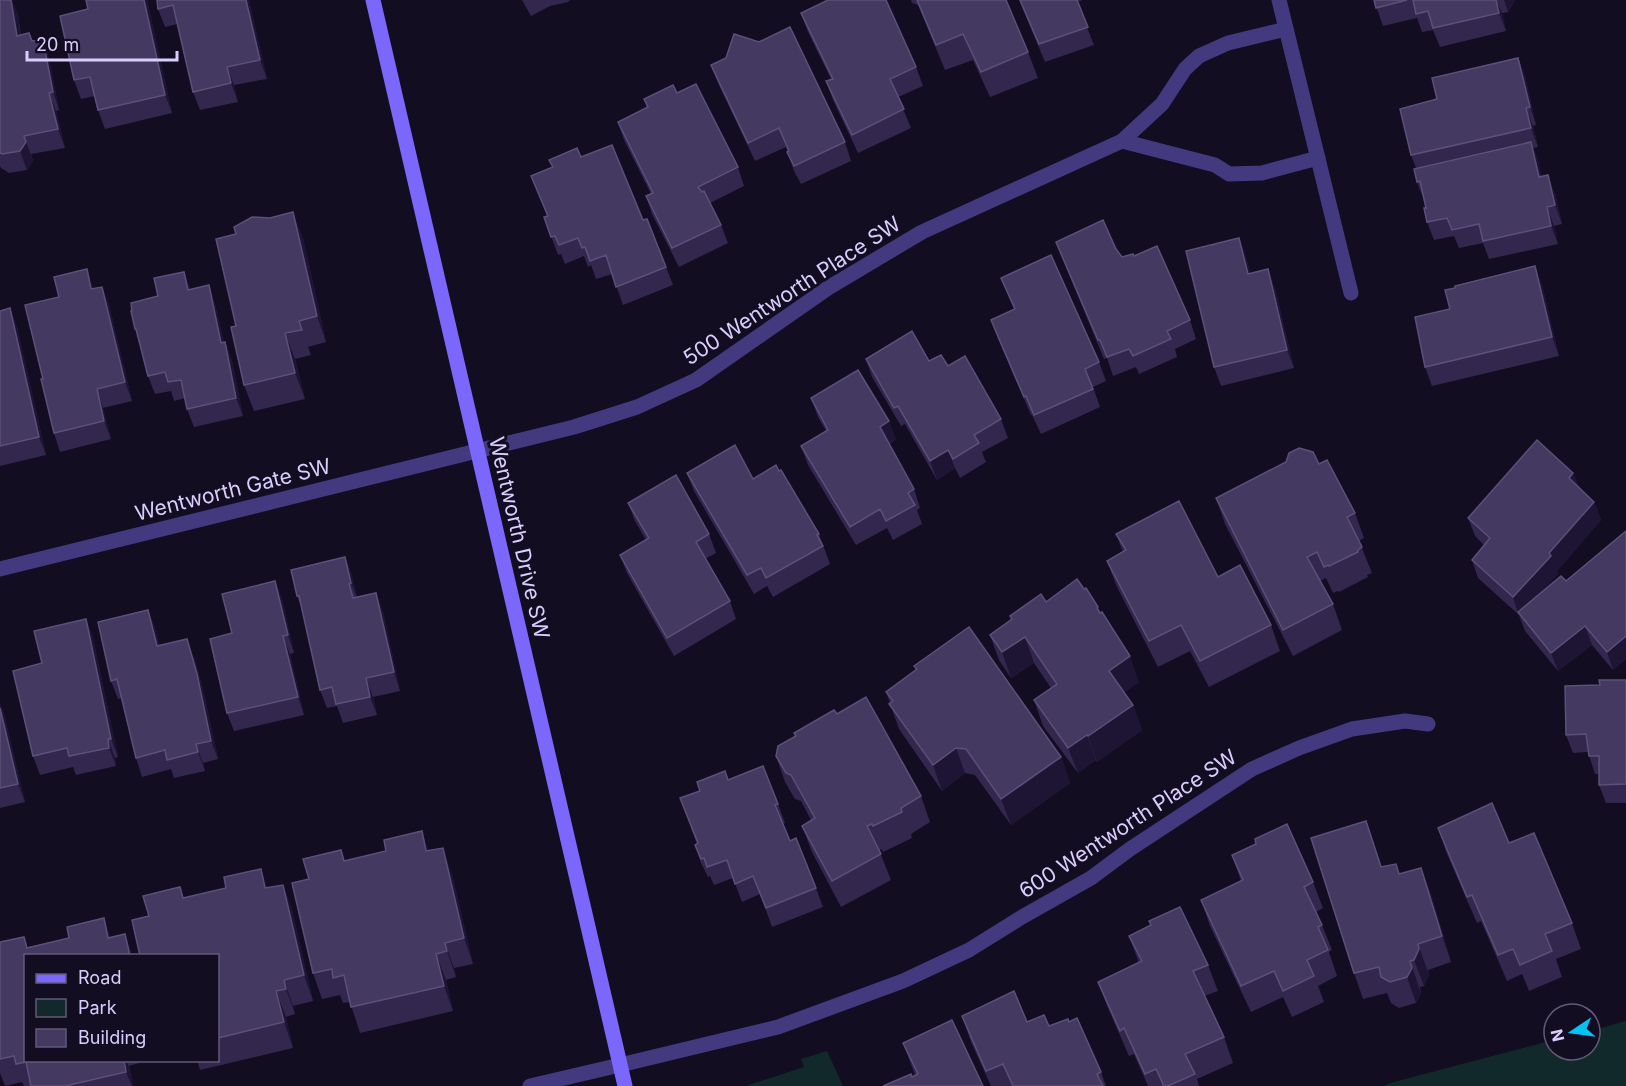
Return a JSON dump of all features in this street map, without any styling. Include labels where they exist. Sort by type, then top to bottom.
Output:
[{"type":"street","name":"Wentworth Drive SW","points":[[373,0],[625,1086]]},
{"type":"street","points":[[1279,0],[1351,293]]},
{"type":"street","name":"500 Wentworth Place SW","points":[[477,452],[574,427],[637,407],[696,380],[828,288],[922,232],[1122,141],[1162,104],[1185,69],[1199,56],[1228,43],[1286,28]]},
{"type":"street","points":[[1122,141],[1215,165],[1229,174],[1262,173],[1318,158]]},
{"type":"street","name":"Wentworth Gate SW","points":[[0,569],[477,452]]},
{"type":"street","name":"600 Wentworth Place SW","points":[[530,1086],[778,1027],[903,981],[969,950],[1091,878],[1130,849],[1252,769],[1299,748],[1352,729],[1405,721],[1428,724]]},
{"type":"green space","points":[[1626,1021],[1626,1086],[1384,1086],[1542,1043],[1542,1062],[1602,1062],[1602,1028]]},
{"type":"green space","points":[[827,1051],[843,1086],[746,1086],[804,1067],[801,1059]]},
{"type":"building","points":[[0,0],[11,0],[17,36],[29,33],[32,41],[43,40],[53,92],[49,93],[58,129],[24,136],[26,142],[20,151],[2,154],[0,153]]},
{"type":"building","points":[[86,0],[144,0],[165,95],[98,110],[90,77],[74,80],[60,16],[88,9]]},
{"type":"building","points":[[157,0],[246,0],[260,60],[227,67],[231,83],[193,92],[173,5],[158,9]]},
{"type":"building","points":[[828,0],[886,0],[916,67],[890,79],[904,109],[852,135],[826,81],[833,79],[801,13]]},
{"type":"building","points":[[917,0],[1006,0],[1028,52],[981,72],[963,34],[936,45]]},
{"type":"building","points":[[1020,0],[1077,0],[1088,27],[1039,44]]},
{"type":"building","points":[[1374,0],[1407,0],[1376,8]]},
{"type":"building","points":[[1413,0],[1496,0],[1499,13],[1433,28],[1428,11],[1416,14]]},
{"type":"building","points":[[790,27],[845,142],[794,166],[779,128],[748,143],[711,65],[726,58],[734,34],[759,42]]},
{"type":"building","points":[[1518,58],[1530,107],[1526,108],[1531,128],[1411,155],[1400,109],[1437,99],[1432,78]]},
{"type":"building","points":[[696,84],[738,167],[698,187],[702,192],[704,191],[721,225],[672,248],[646,196],[653,193],[618,122],[648,107],[644,99],[673,85],[677,93]]},
{"type":"building","points":[[1531,142],[1539,177],[1548,175],[1555,205],[1547,207],[1551,226],[1483,241],[1479,224],[1452,230],[1447,218],[1427,222],[1420,181],[1417,182],[1414,169]]},
{"type":"building","points":[[612,145],[643,220],[647,219],[666,267],[616,287],[606,255],[590,261],[585,247],[582,248],[578,238],[559,245],[555,236],[551,237],[544,217],[548,216],[531,176],[553,167],[549,160],[577,148],[581,157]]},
{"type":"building","points":[[293,212],[317,316],[299,321],[302,330],[285,333],[295,373],[244,385],[231,327],[236,326],[216,239],[236,234],[234,227],[252,217],[270,218]]},
{"type":"building","points":[[1103,220],[1122,257],[1133,254],[1134,256],[1157,246],[1190,320],[1167,331],[1171,339],[1133,356],[1129,349],[1107,357],[1056,242]]},
{"type":"building","points":[[1239,238],[1248,274],[1268,269],[1287,350],[1214,367],[1186,251]]},
{"type":"building","points":[[1051,255],[1099,362],[1085,369],[1093,389],[1034,415],[991,320],[1015,309],[1001,278]]},
{"type":"building","points":[[1535,266],[1552,337],[1425,367],[1415,317],[1450,309],[1445,290]]},
{"type":"building","points":[[87,269],[91,289],[102,287],[125,382],[97,389],[104,421],[54,433],[25,305],[59,297],[54,277]]},
{"type":"building","points":[[184,272],[188,290],[209,285],[221,343],[225,342],[236,398],[187,409],[181,380],[168,382],[165,372],[148,376],[131,311],[131,303],[158,296],[154,278]]},
{"type":"building","points":[[10,308],[39,437],[0,446],[0,311]]},
{"type":"building","points":[[912,331],[929,361],[941,355],[948,366],[965,356],[1001,419],[974,435],[979,443],[953,459],[948,450],[930,461],[898,406],[894,408],[866,359]]},
{"type":"building","points":[[858,370],[889,421],[880,427],[914,489],[908,493],[915,505],[886,521],[880,509],[850,527],[801,446],[828,430],[811,398]]},
{"type":"building","points":[[1537,440],[1573,473],[1569,478],[1594,502],[1549,553],[1551,556],[1513,597],[1472,560],[1490,538],[1468,518]]},
{"type":"building","points":[[735,445],[753,479],[776,465],[779,471],[781,470],[819,534],[817,535],[823,546],[766,578],[761,568],[747,575],[687,473]]},
{"type":"building","points":[[1299,448],[1313,452],[1319,464],[1327,460],[1355,513],[1347,517],[1362,547],[1358,552],[1324,567],[1317,552],[1307,557],[1333,604],[1283,630],[1216,498],[1286,462],[1289,453]]},
{"type":"building","points":[[676,475],[709,534],[696,542],[730,601],[667,638],[620,555],[649,538],[628,503]]},
{"type":"building","points":[[1179,501],[1218,577],[1240,565],[1271,625],[1200,661],[1181,625],[1149,641],[1107,561],[1126,550],[1116,534]]},
{"type":"building","points":[[1626,531],[1626,636],[1607,652],[1585,626],[1551,653],[1518,612],[1561,576],[1566,581]]},
{"type":"building","points":[[345,557],[353,598],[376,593],[394,672],[366,678],[370,697],[336,704],[332,687],[320,690],[291,570]]},
{"type":"building","points":[[1077,579],[1084,589],[1086,588],[1100,613],[1102,612],[1130,656],[1109,671],[1133,705],[1068,748],[1034,700],[1057,684],[1025,637],[1002,652],[990,635],[1012,619],[1010,616],[1041,594],[1046,602]]},
{"type":"building","points":[[275,581],[288,635],[283,636],[298,697],[227,713],[210,639],[232,633],[222,594]]},
{"type":"building","points":[[148,610],[157,646],[187,639],[211,741],[196,744],[198,752],[167,760],[165,750],[136,758],[117,679],[111,681],[98,622]]},
{"type":"building","points":[[86,619],[111,739],[108,739],[109,748],[69,756],[67,748],[33,756],[13,671],[42,663],[34,631]]},
{"type":"building","points":[[969,627],[1061,757],[1001,799],[966,749],[956,748],[933,765],[889,704],[893,701],[886,692],[917,669],[914,666]]},
{"type":"building","points":[[1599,680],[1626,680],[1626,784],[1599,785],[1599,756],[1589,756],[1586,734],[1566,735],[1565,686],[1600,685]]},
{"type":"building","points":[[866,697],[921,796],[901,808],[902,812],[873,826],[872,824],[867,826],[881,854],[832,881],[802,826],[815,818],[791,775],[786,773],[776,756],[778,746],[796,736],[794,733],[834,710],[837,714]]},
{"type":"building","points":[[0,708],[18,784],[0,788]]},
{"type":"building","points":[[763,766],[778,804],[775,805],[790,841],[796,838],[816,888],[766,908],[753,876],[735,884],[727,860],[707,867],[695,845],[698,843],[680,798],[700,791],[697,782],[725,771],[728,780]]},
{"type":"building","points":[[1492,803],[1509,843],[1534,833],[1572,923],[1545,934],[1552,951],[1520,965],[1513,949],[1498,955],[1472,895],[1467,897],[1438,828]]},
{"type":"building","points":[[1366,821],[1381,867],[1396,864],[1399,874],[1421,868],[1442,936],[1418,944],[1419,949],[1414,960],[1410,961],[1412,968],[1407,977],[1390,982],[1381,977],[1379,967],[1354,973],[1311,838]]},
{"type":"building","points":[[1287,824],[1313,882],[1304,887],[1322,925],[1318,927],[1328,950],[1307,960],[1314,976],[1283,991],[1274,971],[1241,986],[1201,900],[1243,880],[1232,855],[1256,844],[1255,839]]},
{"type":"building","points":[[422,831],[426,851],[443,848],[464,938],[445,943],[447,951],[436,954],[444,986],[351,1007],[344,975],[333,978],[332,969],[313,973],[292,883],[309,879],[303,859],[341,850],[344,861],[386,851],[384,840]]},
{"type":"building","points":[[261,869],[265,888],[283,885],[304,975],[284,980],[286,989],[276,991],[284,1022],[219,1038],[219,954],[140,954],[132,920],[149,916],[143,896],[180,887],[183,898],[226,888],[224,877]]},
{"type":"building","points":[[1180,907],[1208,965],[1193,971],[1224,1037],[1185,1054],[1195,1074],[1164,1086],[1156,1069],[1145,1074],[1124,1028],[1120,1031],[1098,982],[1142,961],[1129,936],[1151,925],[1149,921]]},
{"type":"building","points":[[104,918],[108,938],[125,934],[130,954],[24,954],[24,1062],[26,1062],[16,1064],[14,1056],[0,1059],[0,942],[24,937],[27,948],[69,938],[67,927]]},
{"type":"building","points":[[1014,991],[1027,1022],[1044,1015],[1049,1026],[1077,1018],[1101,1072],[1097,1074],[1103,1086],[1013,1086],[1003,1064],[986,1071],[962,1016]]},
{"type":"building","points":[[952,1020],[983,1086],[883,1086],[911,1074],[912,1077],[918,1074],[903,1043]]},
{"type":"building","points":[[26,1062],[124,1062],[126,1072],[65,1086],[31,1086]]}]
